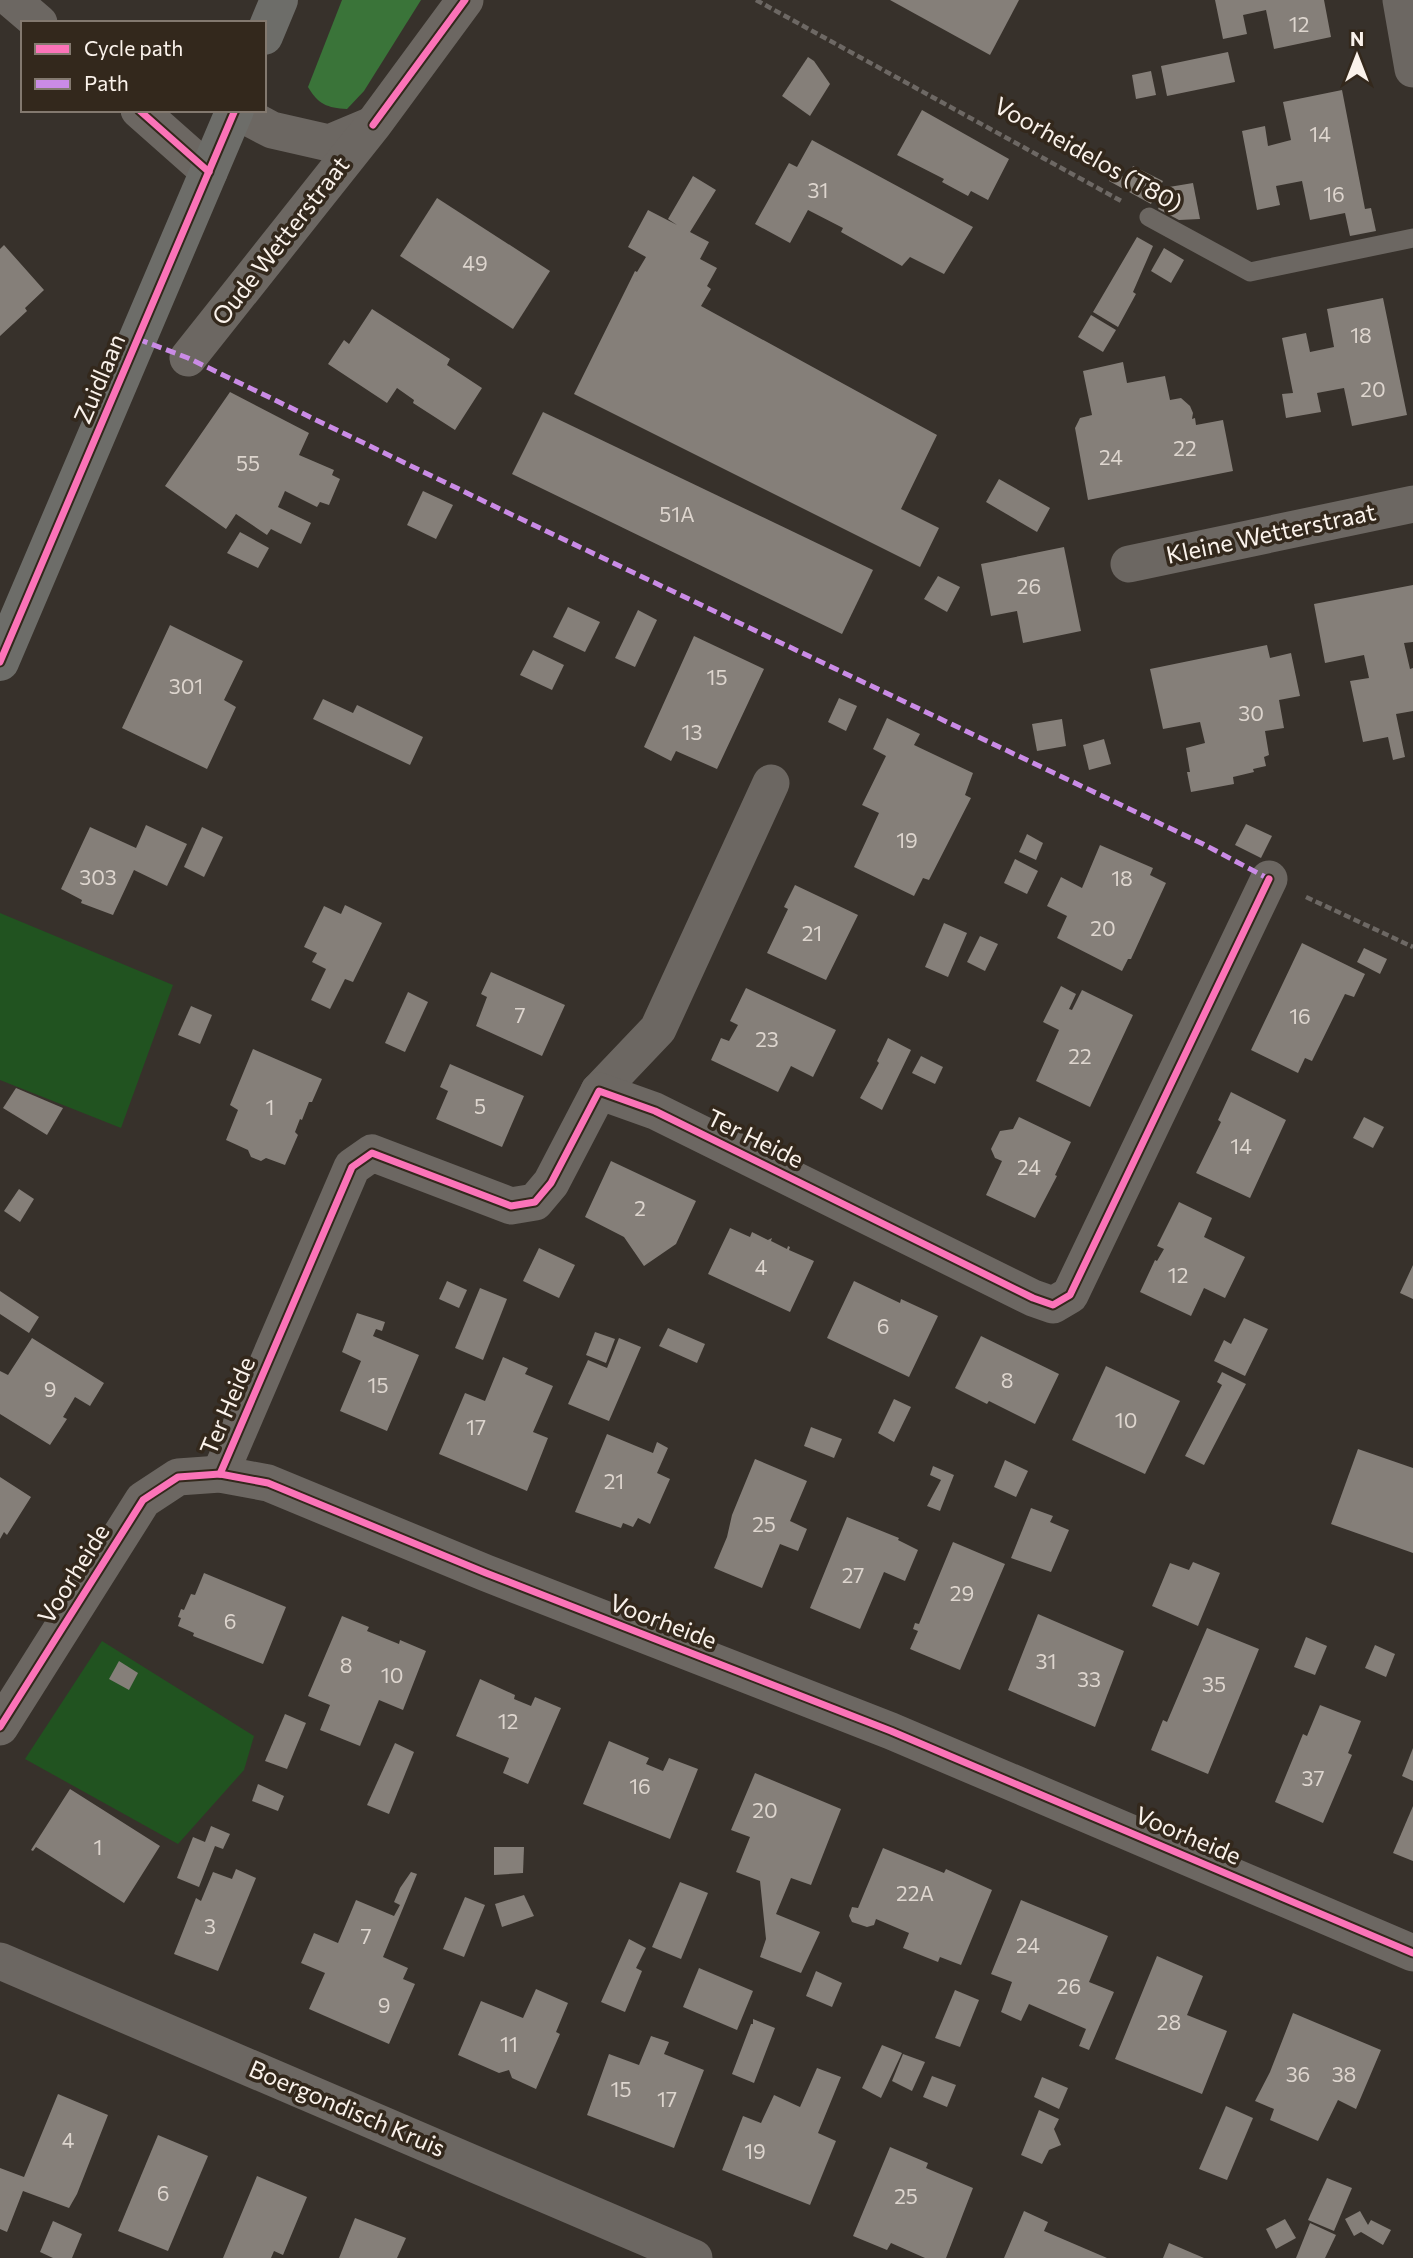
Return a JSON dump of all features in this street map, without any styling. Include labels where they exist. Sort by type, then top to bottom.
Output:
[{"type":"main road","points":[[266,31],[279,0]]},
{"type":"main road","name":"Zuidlaan","points":[[0,662],[233,112]]},
{"type":"street","points":[[12,0],[36,21]]},
{"type":"street","name":"Oude Wetterstraat","points":[[188,358],[373,125],[465,0]]},
{"type":"street","points":[[1401,0],[1413,69]]},
{"type":"street","points":[[141,112],[209,172]]},
{"type":"street","name":"Oude Wetterstraat","points":[[238,112],[272,130],[328,142],[373,125]]},
{"type":"street","name":"Kleine Wetterstraat","points":[[1129,564],[1413,504]]},
{"type":"street","name":"Ter Heide","points":[[220,1474],[352,1167],[372,1153],[511,1206],[535,1202],[551,1183],[598,1091],[658,1029],[771,783]]},
{"type":"street","name":"Ter Heide","points":[[598,1091],[654,1111],[1052,1305],[1070,1295],[1269,879]]},
{"type":"street","name":"Voorheide","points":[[0,1727],[143,1500],[177,1477],[220,1474],[268,1483],[486,1573],[891,1731],[1413,1953]]},
{"type":"street","name":"Boergondisch Kruis","points":[[0,1961],[694,2258]]},
{"type":"lane","name":"Voorheidelos (T80)","points":[[1149,217],[1250,272],[1413,238]]},
{"type":"path","points":[[1269,879],[1413,947]]},
{"type":"green space","points":[[342,0],[421,0],[364,91],[347,109],[324,104],[308,87]]},
{"type":"green space","points":[[0,913],[173,985],[121,1128],[0,1080]]},
{"type":"green space","points":[[102,1641],[254,1736],[244,1770],[178,1844],[25,1759]]},
{"type":"building","points":[[890,0],[1019,0],[990,55]]},
{"type":"building","points":[[1215,0],[1324,0],[1331,37],[1274,49],[1266,10],[1243,15],[1247,34],[1223,39]]},
{"type":"building","points":[[1228,52],[1235,82],[1167,96],[1161,66]]},
{"type":"building","points":[[808,57],[814,61],[830,84],[810,116],[782,96]]},
{"type":"building","points":[[1151,71],[1156,95],[1136,99],[1132,75]]},
{"type":"building","points":[[1342,90],[1365,209],[1371,208],[1376,231],[1350,236],[1345,213],[1310,220],[1302,181],[1276,186],[1280,205],[1257,210],[1242,131],[1265,126],[1268,146],[1291,140],[1283,102]]},
{"type":"building","points":[[922,110],[1009,159],[988,200],[971,191],[968,196],[942,182],[944,179],[897,155]]},
{"type":"building","points":[[812,140],[973,227],[944,274],[910,257],[902,266],[841,232],[843,228],[808,210],[790,243],[755,224],[789,163],[797,167]]},
{"type":"building","points":[[1133,166],[1163,181],[1151,204],[1109,181],[1114,172],[1127,179]]},
{"type":"building","points":[[693,176],[716,190],[690,232],[709,242],[700,259],[717,268],[707,286],[711,289],[701,306],[937,435],[901,509],[939,528],[920,567],[574,394],[635,271],[637,272],[646,257],[628,247],[648,210],[677,225],[668,219]]},
{"type":"building","points":[[1193,183],[1200,219],[1179,220],[1158,209],[1169,187]]},
{"type":"building","points":[[437,198],[550,271],[513,329],[400,256]]},
{"type":"building","points":[[1137,237],[1153,246],[1133,292],[1136,294],[1118,327],[1093,312]]},
{"type":"building","points":[[4,245],[44,290],[25,308],[27,311],[0,336],[0,249]]},
{"type":"building","points":[[1164,248],[1184,260],[1171,283],[1151,271]]},
{"type":"building","points":[[1383,298],[1407,415],[1352,426],[1344,388],[1317,393],[1321,412],[1286,418],[1282,394],[1293,393],[1282,338],[1306,333],[1310,352],[1334,347],[1327,309]]},
{"type":"building","points":[[372,309],[450,359],[447,365],[482,388],[455,430],[413,403],[414,400],[397,388],[387,403],[328,364],[344,340],[349,344]]},
{"type":"building","points":[[1091,315],[1116,330],[1103,352],[1078,337]]},
{"type":"building","points":[[1123,362],[1127,383],[1165,376],[1170,400],[1181,398],[1190,406],[1196,425],[1223,420],[1233,471],[1088,500],[1075,428],[1080,418],[1092,415],[1083,371]]},
{"type":"building","points":[[230,392],[309,433],[299,455],[334,470],[332,475],[340,479],[329,505],[320,502],[317,507],[285,491],[278,507],[311,523],[301,544],[271,529],[267,535],[236,514],[226,529],[165,486]]},
{"type":"building","points":[[543,412],[873,570],[842,634],[512,474]]},
{"type":"building","points":[[999,479],[1050,508],[1037,532],[986,502]]},
{"type":"building","points":[[423,491],[453,505],[436,539],[407,525]]},
{"type":"building","points":[[240,532],[269,548],[258,568],[227,553]]},
{"type":"building","points":[[1064,547],[1081,631],[1023,643],[1017,611],[991,616],[981,564]]},
{"type":"building","points":[[938,576],[960,587],[947,612],[924,599]]},
{"type":"building","points":[[1413,585],[1413,642],[1404,643],[1410,669],[1413,668],[1413,711],[1396,714],[1405,757],[1393,760],[1388,737],[1363,742],[1350,681],[1369,678],[1364,655],[1325,663],[1314,604]]},
{"type":"building","points":[[568,607],[600,622],[585,652],[553,637]]},
{"type":"building","points":[[638,610],[657,620],[635,667],[615,658]]},
{"type":"building","points":[[170,625],[243,661],[224,700],[236,707],[207,769],[122,728]]},
{"type":"building","points":[[694,636],[764,669],[717,769],[676,751],[671,761],[644,747]]},
{"type":"building","points":[[1267,645],[1270,658],[1291,653],[1300,696],[1279,700],[1284,728],[1265,731],[1269,755],[1264,757],[1266,766],[1233,777],[1234,784],[1191,792],[1186,748],[1205,743],[1200,722],[1163,729],[1150,669]]},
{"type":"building","points":[[533,650],[564,665],[552,690],[520,675]]},
{"type":"building","points":[[839,698],[857,706],[846,731],[828,722]]},
{"type":"building","points":[[323,699],[353,713],[357,705],[423,737],[410,765],[313,719]]},
{"type":"building","points":[[887,718],[920,734],[914,745],[973,773],[965,795],[971,798],[929,880],[923,878],[914,896],[854,867],[879,813],[862,805],[886,756],[873,749]]},
{"type":"building","points":[[1062,719],[1066,746],[1037,751],[1032,724]]},
{"type":"building","points":[[1104,739],[1111,764],[1089,770],[1083,745]]},
{"type":"building","points":[[1246,824],[1272,836],[1261,858],[1235,845]]},
{"type":"building","points":[[146,825],[187,844],[167,886],[134,870],[113,915],[81,903],[82,900],[61,889],[90,827],[136,848]]},
{"type":"building","points":[[202,827],[223,837],[204,877],[184,867]]},
{"type":"building","points":[[1027,834],[1043,843],[1036,860],[1019,852]]},
{"type":"building","points":[[1100,845],[1153,868],[1150,875],[1166,883],[1131,959],[1128,959],[1122,971],[1057,938],[1067,916],[1047,906],[1061,877],[1082,888]]},
{"type":"building","points":[[1015,859],[1038,871],[1027,894],[1004,883]]},
{"type":"building","points":[[795,885],[858,915],[826,980],[767,953],[788,909],[784,907]]},
{"type":"building","points":[[345,905],[382,923],[353,982],[345,979],[330,1009],[311,1000],[326,969],[312,962],[317,953],[304,947],[324,906],[341,914]]},
{"type":"building","points":[[944,923],[967,933],[948,977],[925,967]]},
{"type":"building","points":[[980,936],[998,944],[985,971],[967,962]]},
{"type":"building","points":[[1302,943],[1365,974],[1354,997],[1345,994],[1312,1061],[1305,1058],[1298,1073],[1251,1050]]},
{"type":"building","points":[[1364,948],[1387,959],[1380,974],[1357,962]]},
{"type":"building","points":[[491,972],[565,1005],[542,1056],[476,1026],[487,997],[481,994]]},
{"type":"building","points":[[1061,986],[1076,994],[1069,1009],[1072,1010],[1082,990],[1133,1015],[1090,1107],[1036,1081],[1059,1030],[1043,1022]]},
{"type":"building","points":[[746,988],[836,1030],[813,1077],[791,1066],[778,1092],[711,1060],[721,1038],[729,1041],[738,1025],[730,1021]]},
{"type":"building","points":[[408,992],[428,1002],[405,1052],[385,1043]]},
{"type":"building","points":[[191,1006],[212,1015],[200,1044],[178,1035]]},
{"type":"building","points":[[888,1038],[911,1050],[882,1110],[860,1098],[879,1063],[877,1061]]},
{"type":"building","points":[[253,1049],[322,1079],[312,1102],[309,1102],[302,1120],[300,1119],[295,1132],[298,1135],[285,1165],[266,1158],[261,1161],[251,1157],[248,1150],[226,1140],[238,1110],[230,1105]]},
{"type":"building","points":[[921,1056],[943,1067],[935,1084],[912,1073]]},
{"type":"building","points":[[450,1064],[524,1096],[502,1147],[436,1119],[448,1091],[440,1087]]},
{"type":"building","points":[[16,1088],[63,1108],[47,1135],[3,1108]]},
{"type":"building","points":[[1231,1092],[1286,1120],[1250,1198],[1196,1173],[1221,1122],[1218,1120]]},
{"type":"building","points":[[1019,1117],[1071,1142],[1035,1218],[986,1195],[1002,1161],[995,1158],[991,1149],[1000,1131],[1013,1129]]},
{"type":"building","points":[[1364,1117],[1384,1127],[1373,1148],[1353,1138]]},
{"type":"building","points":[[611,1161],[696,1201],[676,1244],[644,1266],[624,1237],[585,1217]]},
{"type":"building","points":[[19,1189],[34,1199],[20,1222],[4,1211]]},
{"type":"building","points":[[1179,1202],[1212,1218],[1204,1237],[1245,1257],[1225,1298],[1204,1288],[1191,1316],[1140,1292],[1155,1260],[1157,1261],[1164,1249],[1157,1246]]},
{"type":"building","points":[[730,1228],[750,1237],[752,1232],[768,1240],[772,1238],[771,1241],[787,1249],[788,1246],[789,1250],[814,1261],[790,1312],[708,1274]]},
{"type":"building","points":[[539,1248],[575,1265],[559,1298],[523,1281]]},
{"type":"building","points":[[1413,1265],[1413,1299],[1400,1293]]},
{"type":"building","points":[[447,1281],[467,1290],[459,1308],[439,1299]]},
{"type":"building","points":[[854,1281],[900,1303],[901,1299],[938,1316],[909,1377],[827,1338]]},
{"type":"building","points":[[480,1288],[507,1299],[483,1360],[455,1348]]},
{"type":"building","points":[[0,1291],[39,1317],[29,1333],[0,1314]]},
{"type":"building","points":[[357,1313],[385,1322],[382,1331],[376,1329],[373,1336],[419,1355],[387,1431],[340,1411],[361,1361],[342,1352]]},
{"type":"building","points":[[1244,1318],[1268,1329],[1245,1376],[1214,1361],[1224,1340],[1231,1344]]},
{"type":"building","points":[[668,1328],[705,1344],[697,1363],[659,1346]]},
{"type":"building","points":[[595,1332],[615,1339],[606,1363],[586,1355]]},
{"type":"building","points":[[981,1336],[1059,1374],[1035,1424],[955,1388]]},
{"type":"building","points":[[32,1338],[104,1383],[90,1406],[75,1397],[63,1417],[67,1419],[50,1445],[0,1414],[0,1371],[8,1375]]},
{"type":"building","points":[[619,1338],[641,1347],[609,1421],[568,1404],[588,1360],[607,1368]]},
{"type":"building","points":[[503,1357],[528,1368],[525,1374],[553,1386],[533,1432],[548,1438],[527,1491],[439,1454],[465,1393],[485,1401]]},
{"type":"building","points":[[1106,1366],[1180,1401],[1145,1474],[1072,1440]]},
{"type":"building","points":[[1222,1372],[1246,1384],[1204,1465],[1185,1456],[1222,1385],[1217,1382]]},
{"type":"building","points":[[894,1399],[911,1407],[894,1442],[878,1433]]},
{"type":"building","points":[[811,1427],[842,1439],[834,1458],[804,1446]]},
{"type":"building","points":[[607,1434],[653,1453],[657,1442],[668,1448],[657,1473],[670,1479],[650,1524],[638,1518],[633,1527],[623,1523],[621,1528],[575,1512]]},
{"type":"building","points":[[1358,1449],[1413,1468],[1413,1553],[1331,1524]]},
{"type":"building","points":[[755,1459],[807,1481],[790,1521],[807,1529],[798,1551],[780,1544],[762,1588],[714,1568]]},
{"type":"building","points":[[1005,1460],[1028,1471],[1016,1497],[994,1487]]},
{"type":"building","points":[[933,1466],[954,1475],[940,1511],[927,1506],[941,1480],[930,1475]]},
{"type":"building","points":[[0,1477],[31,1497],[7,1535],[4,1532],[0,1539]]},
{"type":"building","points":[[1031,1508],[1053,1516],[1050,1522],[1069,1530],[1051,1572],[1011,1558]]},
{"type":"building","points":[[847,1517],[899,1538],[898,1540],[918,1550],[905,1581],[884,1572],[860,1629],[810,1608]]},
{"type":"building","points":[[953,1542],[1005,1564],[960,1670],[910,1649],[918,1631],[913,1629],[915,1623],[919,1624]]},
{"type":"building","points":[[1193,1562],[1220,1573],[1198,1626],[1152,1606],[1170,1563],[1189,1570]]},
{"type":"building","points":[[204,1573],[286,1607],[263,1664],[193,1636],[194,1633],[178,1626],[181,1609],[184,1610],[191,1594],[195,1595]]},
{"type":"building","points":[[1038,1614],[1124,1651],[1095,1727],[1008,1690]]},
{"type":"building","points":[[342,1616],[369,1627],[367,1631],[426,1651],[403,1710],[379,1700],[360,1746],[320,1730],[330,1705],[308,1696]]},
{"type":"building","points":[[1207,1628],[1259,1649],[1208,1774],[1151,1750],[1163,1720],[1167,1722]]},
{"type":"building","points":[[1306,1637],[1327,1646],[1315,1675],[1294,1667]]},
{"type":"building","points":[[1375,1645],[1395,1654],[1386,1677],[1365,1668]]},
{"type":"building","points":[[119,1661],[138,1673],[129,1690],[109,1679]]},
{"type":"building","points":[[480,1679],[515,1695],[514,1699],[531,1706],[535,1697],[561,1708],[528,1784],[503,1773],[509,1758],[456,1736]]},
{"type":"building","points":[[1320,1705],[1361,1721],[1348,1753],[1352,1755],[1323,1823],[1275,1802],[1303,1734],[1307,1736]]},
{"type":"building","points":[[285,1714],[306,1723],[287,1769],[265,1761]]},
{"type":"building","points":[[609,1741],[649,1758],[646,1764],[663,1771],[669,1758],[698,1769],[670,1839],[583,1804]]},
{"type":"building","points":[[395,1743],[414,1752],[389,1814],[367,1805]]},
{"type":"building","points":[[1413,1748],[1413,1781],[1402,1776]]},
{"type":"building","points":[[755,1773],[841,1809],[811,1885],[791,1878],[776,1914],[820,1932],[801,1973],[760,1957],[766,1939],[760,1881],[736,1872],[750,1837],[731,1830]]},
{"type":"building","points":[[258,1784],[284,1796],[278,1811],[252,1801]]},
{"type":"building","points":[[70,1789],[160,1846],[124,1903],[36,1847],[31,1850]]},
{"type":"building","points":[[1413,1806],[1413,1861],[1393,1853]]},
{"type":"building","points":[[211,1826],[230,1834],[223,1849],[215,1846],[199,1887],[177,1878],[193,1837],[205,1842]]},
{"type":"building","points":[[494,1847],[524,1847],[523,1873],[494,1875]]},
{"type":"building","points":[[883,1848],[944,1873],[946,1869],[992,1890],[961,1965],[940,1957],[938,1962],[903,1948],[909,1933],[876,1919],[874,1925],[867,1927],[852,1922],[849,1916],[852,1907],[858,1908]]},
{"type":"building","points":[[236,1869],[256,1878],[218,1971],[174,1954],[196,1898],[201,1901],[213,1872],[232,1879]]},
{"type":"building","points":[[411,1872],[417,1874],[383,1957],[408,1968],[403,1979],[415,1984],[389,2044],[309,2009],[325,1973],[301,1963],[314,1933],[338,1943],[356,1900],[394,1916],[400,1905],[394,1902]]},
{"type":"building","points":[[680,1882],[708,1893],[681,1959],[652,1947]]},
{"type":"building","points":[[524,1895],[534,1916],[502,1927],[495,1904]]},
{"type":"building","points":[[465,1897],[485,1905],[464,1957],[443,1949]]},
{"type":"building","points":[[1021,1900],[1108,1936],[1089,1982],[1114,1992],[1089,2050],[1079,2046],[1086,2029],[1029,2004],[1021,2021],[1001,2012],[1012,1982],[991,1974]]},
{"type":"building","points":[[629,1939],[646,1948],[636,1968],[642,1971],[625,2012],[601,2002]]},
{"type":"building","points":[[1157,1956],[1203,1976],[1187,2015],[1227,2031],[1202,2094],[1115,2059]]},
{"type":"building","points":[[699,1968],[753,1991],[737,2030],[683,2007]]},
{"type":"building","points":[[816,1971],[842,1983],[832,2007],[806,1996]]},
{"type":"building","points":[[536,1989],[568,2003],[556,2032],[560,2034],[536,2089],[512,2078],[509,2070],[499,2073],[458,2055],[481,2001],[523,2018]]},
{"type":"building","points":[[955,1990],[979,2000],[960,2047],[935,2038]]},
{"type":"building","points":[[1293,2013],[1381,2050],[1356,2109],[1338,2100],[1318,2141],[1270,2120],[1274,2109],[1255,2101],[1270,2072]]},
{"type":"building","points":[[753,2019],[775,2028],[754,2083],[732,2074]]},
{"type":"building","points":[[651,2036],[669,2042],[664,2054],[704,2070],[674,2148],[587,2115],[609,2054],[639,2065]]},
{"type":"building","points":[[882,2045],[902,2053],[881,2098],[862,2088]]},
{"type":"building","points":[[903,2054],[925,2062],[912,2091],[892,2081]]},
{"type":"building","points":[[817,2068],[841,2077],[818,2133],[836,2141],[810,2205],[722,2170],[743,2116],[761,2123],[774,2095],[800,2107]]},
{"type":"building","points":[[932,2076],[956,2085],[947,2107],[923,2097]]},
{"type":"building","points":[[1042,2077],[1068,2088],[1059,2109],[1034,2097]]},
{"type":"building","points":[[58,2094],[108,2115],[69,2208],[23,2191],[7,2232],[0,2229],[0,2168],[24,2177]]},
{"type":"building","points":[[1226,2106],[1253,2118],[1227,2180],[1199,2169]]},
{"type":"building","points":[[1039,2110],[1059,2119],[1054,2129],[1061,2145],[1049,2150],[1042,2164],[1021,2155]]},
{"type":"building","points":[[158,2135],[208,2156],[168,2251],[118,2231]]},
{"type":"building","points":[[890,2147],[928,2163],[926,2168],[973,2188],[946,2258],[925,2258],[891,2243],[887,2250],[853,2236]]},
{"type":"building","points":[[257,2176],[307,2197],[283,2255],[274,2251],[271,2258],[223,2258]]},
{"type":"building","points":[[1327,2178],[1352,2188],[1334,2231],[1308,2220]]},
{"type":"building","points":[[1024,2211],[1048,2222],[1044,2231],[1107,2258],[1004,2258]]},
{"type":"building","points":[[1360,2211],[1368,2225],[1371,2220],[1391,2230],[1383,2245],[1361,2232],[1354,2236],[1345,2219]]},
{"type":"building","points":[[355,2218],[406,2238],[397,2258],[339,2258]]},
{"type":"building","points":[[1285,2219],[1296,2238],[1276,2249],[1266,2229]]},
{"type":"building","points":[[53,2221],[82,2234],[72,2258],[53,2258],[40,2252]]},
{"type":"building","points":[[1310,2223],[1336,2235],[1325,2258],[1296,2258]]},
{"type":"building","points":[[1169,2243],[1204,2258],[1163,2258]]},
{"type":"marked path","points":[[138,339],[188,358],[1203,844],[1269,879]]},
{"type":"cycle path","points":[[373,125],[465,0]]},
{"type":"cycle path","points":[[141,112],[209,172]]},
{"type":"cycle path","points":[[0,662],[234,112]]},
{"type":"cycle path","points":[[220,1474],[352,1167],[372,1153],[511,1206],[535,1202],[551,1183],[599,1091],[655,1111],[1033,1298],[1053,1305],[1070,1295],[1269,879]]},
{"type":"cycle path","points":[[0,1727],[143,1500],[178,1477],[220,1474],[268,1483],[486,1573],[891,1731],[1413,1953]]}]
